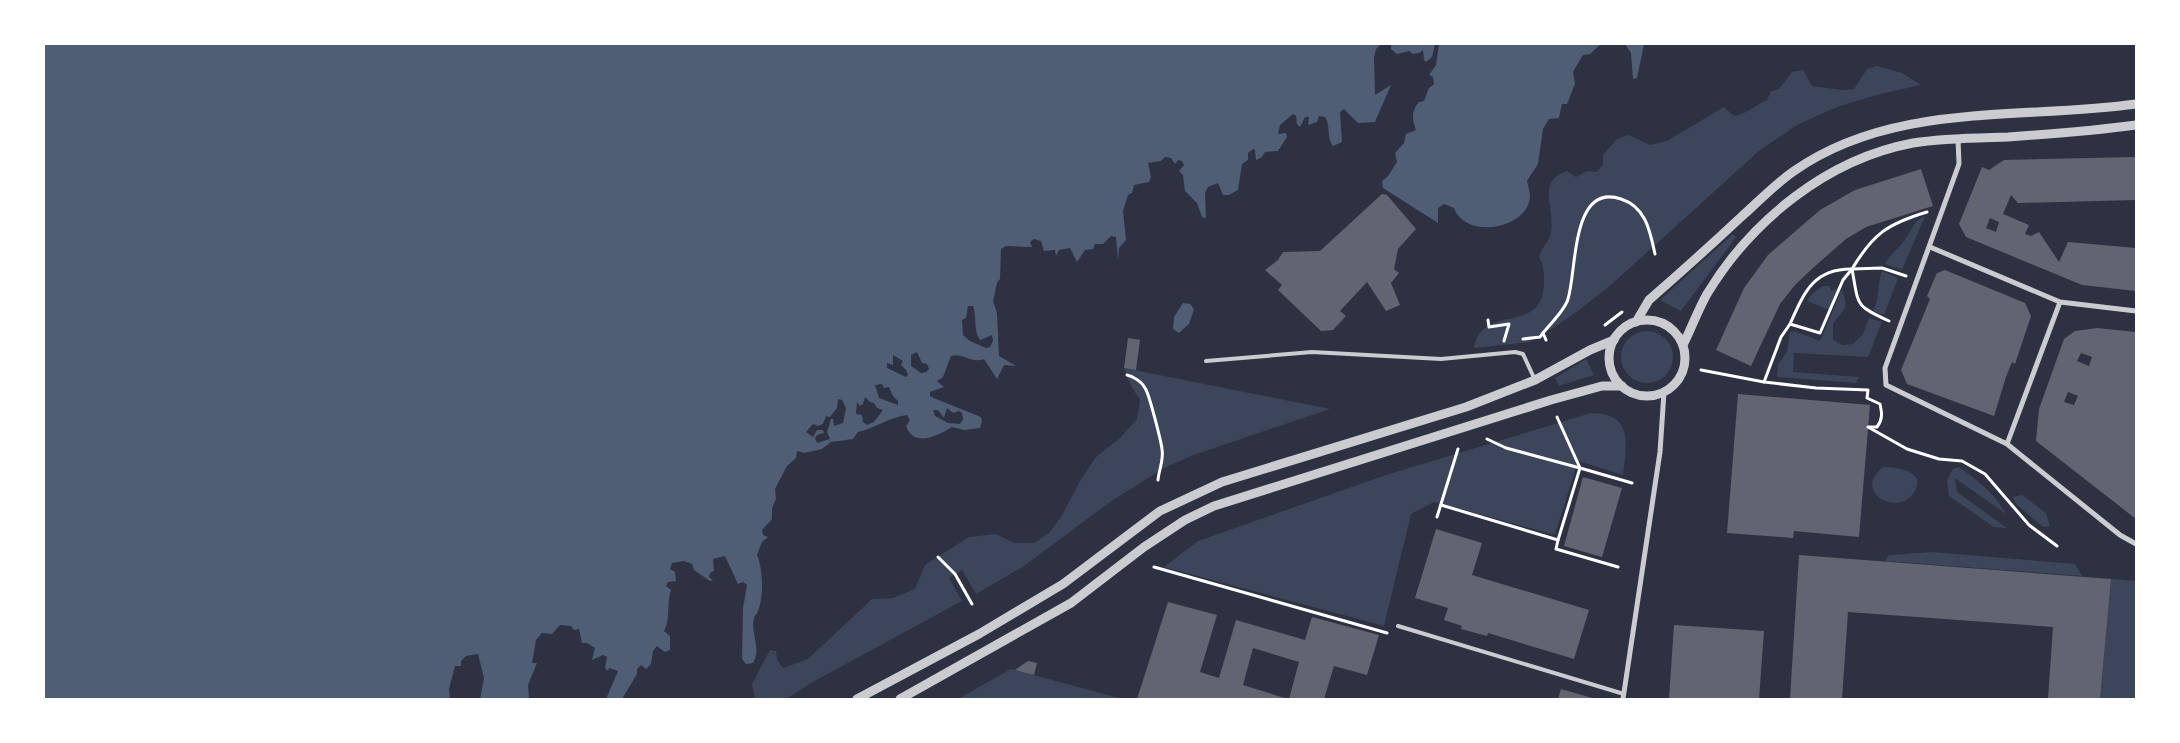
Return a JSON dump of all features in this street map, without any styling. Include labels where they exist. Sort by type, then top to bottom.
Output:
[{"type":"street","points":[[1636,322],[1649,300],[1794,171],[1827,152],[1856,139],[1903,125],[1945,118],[2100,109],[2136,104]]},
{"type":"street","points":[[1683,346],[1669,327],[1659,322],[1647,320],[1636,322],[1620,332],[1614,340],[1610,360],[1615,379],[1622,386],[1642,396],[1653,396],[1664,392],[1680,377],[1684,366],[1683,346],[1707,295],[1735,253],[1771,217],[1811,184],[1847,165],[1878,152],[1913,143],[2089,132],[2136,125]]},
{"type":"street","points":[[1958,139],[1959,164],[1885,368],[1886,385],[2007,444],[2120,535],[2136,544]]},
{"type":"street","points":[[1930,246],[2060,302],[2136,310]]},
{"type":"street","points":[[2007,444],[2060,302]]},
{"type":"street","points":[[857,699],[979,634],[1063,584],[1160,511],[1190,496],[1231,480],[1466,407],[1535,380],[1590,350],[1614,340]]},
{"type":"street","points":[[900,699],[1071,603],[1144,547],[1186,520],[1214,506],[1551,400],[1602,386],[1622,386]]},
{"type":"street","points":[[1623,697],[1660,452],[1664,392]]},
{"type":"lane","points":[[1206,361],[1312,352],[1441,359],[1515,352],[1523,354],[1535,380]]},
{"type":"lane","points":[[1398,626],[1623,697]]},
{"type":"path","points":[[1519,339],[1540,337],[1568,302],[1573,282],[1578,238],[1584,215],[1591,203],[1603,198],[1616,197],[1630,201],[1641,212],[1649,225],[1655,254]]},
{"type":"path","points":[[1790,324],[1820,333],[1843,280],[1866,245],[1890,225],[1944,208]]},
{"type":"path","points":[[1764,382],[1782,337],[1804,294],[1820,278],[1834,269],[1882,268],[1900,274]]},
{"type":"path","points":[[1852,269],[1858,302],[1864,310],[1883,319]]},
{"type":"path","points":[[1488,320],[1489,327],[1508,324],[1504,341],[1512,340]]},
{"type":"path","points":[[1543,333],[1546,340]]},
{"type":"path","points":[[1701,370],[1764,382],[1816,388],[1868,390],[1866,398],[1880,404],[1882,412],[1881,422],[1877,427],[1868,427],[1907,449],[1939,459],[1962,462],[1984,474],[2029,525],[2057,546]]},
{"type":"path","points":[[1127,375],[1133,376],[1145,387],[1148,397],[1162,450],[1162,464],[1158,480]]},
{"type":"path","points":[[1557,417],[1580,468],[1556,549],[1618,567]]},
{"type":"path","points":[[1487,439],[1506,448],[1632,483]]},
{"type":"path","points":[[1437,517],[1458,449]]},
{"type":"path","points":[[1441,505],[1558,540]]},
{"type":"path","points":[[938,557],[955,574],[972,604]]},
{"type":"path","points":[[1154,567],[1396,635],[1398,626]]},
{"type":"shaded area","points":[[44,44],[1381,44],[1376,49],[1374,57],[1375,95],[1391,85],[1375,122],[1358,123],[1344,109],[1340,112],[1342,142],[1333,146],[1325,117],[1319,116],[1317,122],[1308,125],[1309,117],[1305,117],[1300,127],[1297,124],[1296,116],[1293,114],[1280,125],[1278,134],[1286,133],[1287,137],[1278,151],[1265,152],[1262,157],[1256,160],[1255,150],[1253,149],[1248,153],[1248,160],[1242,164],[1238,190],[1229,195],[1223,195],[1218,183],[1208,187],[1205,193],[1206,218],[1202,217],[1197,203],[1185,191],[1183,175],[1179,171],[1184,165],[1182,161],[1178,160],[1175,164],[1171,158],[1165,157],[1161,161],[1148,163],[1151,177],[1149,182],[1134,185],[1132,193],[1128,195],[1123,211],[1126,240],[1119,248],[1118,260],[1116,237],[1111,236],[1103,244],[1095,244],[1093,249],[1085,250],[1077,262],[1070,248],[1059,250],[1056,256],[1055,250],[1044,251],[1041,241],[1034,239],[1030,242],[1032,247],[1006,246],[1001,249],[1000,279],[997,283],[993,301],[997,313],[999,356],[1016,366],[1004,365],[997,379],[984,359],[975,360],[959,355],[951,356],[943,377],[937,381],[944,387],[930,392],[930,396],[936,399],[981,417],[980,428],[964,430],[952,427],[940,434],[926,438],[914,437],[906,426],[910,420],[907,415],[858,432],[853,439],[831,442],[822,449],[804,453],[797,451],[796,458],[787,466],[775,489],[776,499],[772,508],[772,519],[762,530],[763,535],[768,537],[762,542],[757,555],[761,568],[762,590],[760,605],[753,624],[756,652],[753,663],[746,664],[742,659],[743,608],[747,585],[743,582],[738,584],[725,556],[713,559],[714,571],[710,573],[709,577],[713,580],[710,581],[694,570],[692,564],[684,561],[672,563],[670,569],[675,572],[676,581],[668,582],[666,586],[671,590],[664,631],[670,636],[670,650],[665,652],[657,646],[653,651],[651,664],[646,669],[641,665],[637,669],[637,674],[622,699],[606,699],[618,671],[609,668],[608,671],[605,668],[607,657],[603,655],[592,660],[595,648],[587,643],[582,643],[579,629],[574,630],[571,626],[560,625],[552,634],[542,633],[536,640],[532,663],[537,663],[528,685],[529,699],[480,699],[484,678],[478,654],[466,656],[461,661],[461,666],[455,666],[449,689],[450,699],[44,699]],"holes":[[[968,306],[973,306],[978,336],[980,340],[992,335],[993,341],[990,347],[986,348],[970,341],[963,335],[962,320],[966,318]],[[917,352],[922,363],[927,364],[929,369],[921,373],[911,366],[911,355]],[[893,355],[903,361],[901,365],[908,375],[906,377],[887,368],[887,363],[893,365]],[[882,384],[884,388],[889,387],[893,396],[898,401],[898,405],[879,398],[875,385]],[[865,397],[874,403],[877,408],[883,410],[874,422],[867,425],[863,422],[862,415],[856,414],[857,402],[860,406],[863,404]],[[838,399],[842,400],[846,408],[843,423],[834,426],[833,419],[831,419],[827,432],[830,439],[817,443],[815,438],[817,435],[824,433],[823,430],[817,430],[813,437],[806,432],[813,424],[818,426],[823,424],[826,416],[830,417],[837,408]],[[947,408],[953,413],[959,411],[962,413],[963,419],[960,424],[948,423],[935,416],[933,410],[938,410],[944,418]]]},
{"type":"shaded area","points":[[1391,44],[1435,44],[1432,57],[1426,62],[1423,50],[1413,54],[1409,51],[1397,54],[1391,49]]},
{"type":"shaded area","points":[[1439,44],[1601,44],[1590,54],[1583,55],[1573,72],[1575,84],[1567,104],[1562,104],[1559,118],[1549,119],[1543,129],[1538,164],[1527,181],[1530,197],[1527,208],[1519,217],[1508,223],[1482,227],[1470,224],[1460,218],[1454,208],[1444,204],[1438,208],[1438,223],[1383,188],[1382,181],[1388,176],[1397,162],[1395,153],[1404,143],[1406,134],[1416,130],[1413,112],[1419,102],[1424,101],[1429,88],[1434,84],[1433,77],[1429,75],[1436,65]]},
{"type":"shaded area","points":[[1625,44],[1644,44],[1637,78],[1633,79],[1631,53]]},
{"type":"shaded area","points":[[1877,66],[1902,73],[1921,85],[1880,94],[1837,107],[1797,125],[1759,151],[1612,284],[1552,329],[1535,336],[1530,342],[1474,348],[1479,334],[1488,326],[1499,321],[1524,315],[1534,309],[1541,299],[1544,276],[1543,266],[1539,257],[1551,232],[1549,188],[1552,181],[1558,175],[1567,171],[1576,177],[1587,171],[1596,172],[1603,165],[1603,155],[1617,139],[1629,135],[1650,145],[1667,141],[1724,107],[1734,116],[1743,113],[1767,100],[1771,91],[1779,89],[1792,72],[1803,70],[1812,86],[1842,90],[1854,89],[1867,69]]},
{"type":"shaded area","points":[[1925,216],[1902,270],[1885,264],[1905,240],[1915,224]]},
{"type":"shaded area","points":[[1733,234],[1736,237],[1681,311],[1660,300]]},
{"type":"shaded area","points":[[1882,271],[1898,278],[1884,315],[1873,311],[1877,302]]},
{"type":"shaded area","points":[[1823,286],[1829,286],[1831,291],[1838,288],[1829,310],[1807,301],[1812,294]]},
{"type":"shaded area","points":[[1842,289],[1845,308],[1833,324],[1833,339],[1842,345],[1853,344],[1863,334],[1869,318],[1882,322],[1868,357],[1794,353],[1793,372],[1859,377],[1856,383],[1777,377],[1778,365],[1787,352],[1790,332],[1795,331],[1820,341]]},
{"type":"shaded area","points":[[1183,303],[1190,304],[1194,309],[1189,324],[1179,333],[1173,329],[1174,317]]},
{"type":"shaded area","points":[[1642,331],[1652,331],[1661,335],[1669,343],[1673,357],[1669,371],[1661,379],[1652,383],[1642,383],[1633,379],[1625,371],[1621,362],[1621,352],[1625,343],[1633,335]]},
{"type":"shaded area","points":[[1586,359],[1594,375],[1559,386],[1555,378]]},
{"type":"shaded area","points":[[1124,368],[1330,409],[1191,456],[1164,468],[1110,502],[1024,566],[976,594],[962,570],[949,578],[962,601],[811,683],[786,699],[755,699],[752,684],[770,650],[776,651],[777,660],[783,668],[808,659],[872,599],[893,598],[915,589],[925,565],[969,537],[996,534],[1014,543],[1034,543],[1049,533],[1061,517],[1080,481],[1096,457],[1120,438],[1137,419],[1140,400],[1131,386]]},
{"type":"shaded area","points":[[1591,413],[1605,414],[1621,424],[1626,441],[1623,475],[1578,461],[1555,535],[1434,502],[1411,514],[1384,626],[1164,567],[1198,541],[1386,475]]},
{"type":"shaded area","points":[[1883,467],[1897,468],[1910,472],[1915,476],[1917,487],[1905,501],[1888,502],[1874,492],[1872,484],[1875,476]]},
{"type":"shaded area","points":[[1959,467],[1986,488],[2006,514],[1955,478],[1957,492],[2007,528],[1994,527],[1949,496],[1947,480],[1953,469]]},
{"type":"shaded area","points":[[2022,495],[2046,513],[2050,526],[2043,527],[2016,504],[2013,497]]},
{"type":"shaded area","points":[[1932,552],[2075,564],[2082,576],[1885,561],[1889,555]]},
{"type":"shaded area","points":[[2111,579],[2136,581],[2136,699],[2100,699]]},
{"type":"shaded area","points":[[1011,669],[1123,699],[958,699]]},
{"type":"building","points":[[2136,157],[2136,200],[2018,203],[2011,195],[2003,214],[2029,225],[2025,234],[2031,236],[2039,232],[2059,262],[2068,242],[2136,248],[2136,291],[2082,285],[1966,237],[1959,224],[1982,167],[1989,170],[2004,160]],"holes":[[[1990,218],[1999,222],[1996,232],[1986,228]]]},
{"type":"building","points":[[1921,169],[1933,206],[1866,227],[1846,239],[1814,267],[1795,285],[1780,304],[1751,366],[1716,350],[1744,288],[1768,255],[1820,210],[1855,190]]},
{"type":"building","points":[[1382,194],[1387,195],[1416,229],[1398,249],[1394,269],[1399,273],[1391,283],[1400,305],[1386,311],[1367,282],[1340,311],[1346,316],[1333,330],[1321,331],[1278,290],[1282,285],[1265,270],[1278,260],[1283,252],[1320,251]]},
{"type":"building","points":[[1945,270],[2025,303],[2031,316],[2015,364],[2012,362],[2006,377],[1994,416],[1907,384],[1901,370],[1930,299],[1927,296],[1937,273]]},
{"type":"building","points":[[2097,328],[2136,332],[2136,519],[2036,441],[2039,409],[2064,339],[2075,331]],"holes":[[[2081,353],[2092,357],[2089,366],[2077,361]],[[2068,392],[2078,396],[2074,405],[2064,402]]]},
{"type":"building","points":[[1128,338],[1140,340],[1136,370],[1124,368]]},
{"type":"building","points":[[1738,394],[1870,405],[1859,537],[1794,531],[1793,538],[1727,533]]},
{"type":"building","points":[[1583,477],[1622,488],[1602,557],[1564,546]]},
{"type":"building","points":[[1436,529],[1482,543],[1472,575],[1589,610],[1574,659],[1488,633],[1487,636],[1461,629],[1462,626],[1444,620],[1448,608],[1415,598]]},
{"type":"building","points":[[1799,555],[2111,579],[2100,699],[2048,699],[2053,627],[1848,612],[1842,699],[1790,699]]},
{"type":"building","points":[[1168,602],[1217,615],[1200,672],[1219,678],[1236,620],[1305,640],[1312,617],[1379,635],[1367,675],[1334,666],[1324,699],[1289,699],[1299,662],[1253,648],[1243,685],[1288,699],[1137,699]]},
{"type":"building","points":[[1674,625],[1764,631],[1759,699],[1669,699]]},
{"type":"building","points":[[1028,661],[1037,663],[1034,675],[1015,670]]},
{"type":"building","points":[[1561,689],[1596,699],[1558,699]]}]
